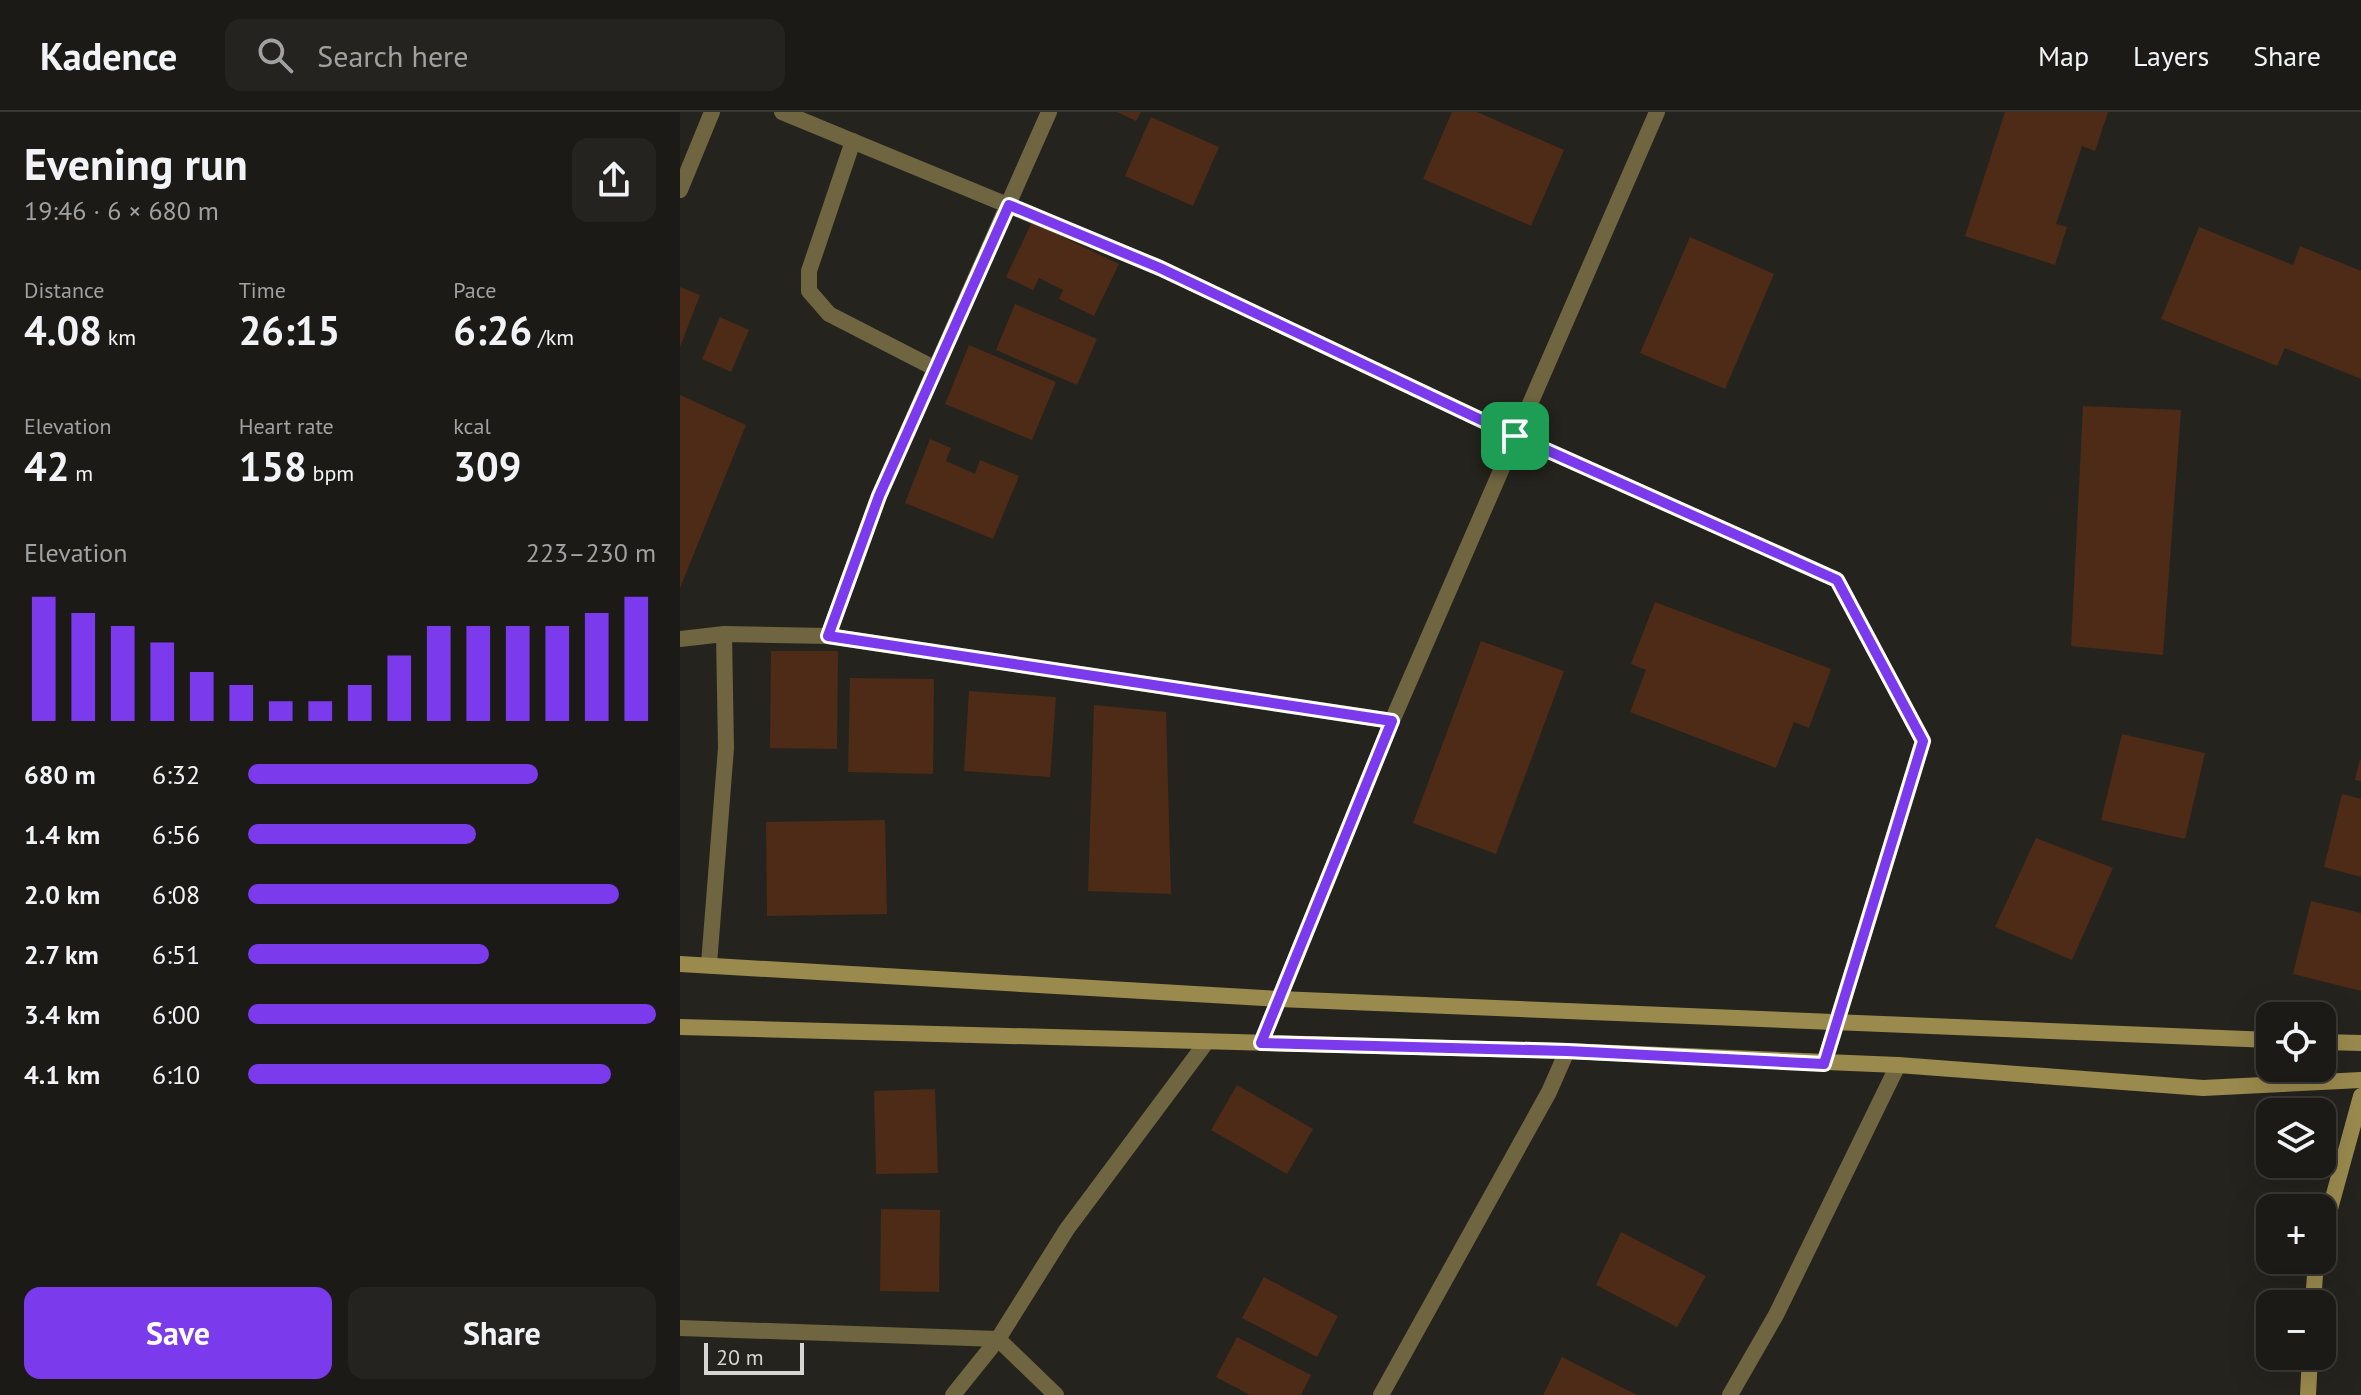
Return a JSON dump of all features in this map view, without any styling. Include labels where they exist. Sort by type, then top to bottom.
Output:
[{"type":"street","points":[[680,190],[712,112]]},
{"type":"street","points":[[782,112],[1160,268],[1515,436],[1837,580],[1923,741],[1824,1064]]},
{"type":"street","points":[[828,636],[879,496],[1049,112]]},
{"type":"street","points":[[1261,1043],[1392,721],[1651,114]]},
{"type":"street","points":[[853,141],[809,271],[809,291],[829,314],[936,369]]},
{"type":"street","points":[[680,639],[724,634],[828,636],[1392,721]]},
{"type":"street","points":[[709,964],[726,748],[724,634]]},
{"type":"street","points":[[680,964],[1279,999],[2256,1039]]},
{"type":"street","points":[[680,1027],[1205,1044],[1567,1051],[1898,1065],[2203,1088],[2361,1080]]},
{"type":"street","points":[[2336,1042],[2361,1043]]},
{"type":"street","points":[[953,1395],[998,1339],[1067,1229],[1205,1044]]},
{"type":"street","points":[[1381,1395],[1549,1092],[1567,1051]]},
{"type":"street","points":[[1730,1395],[1776,1315],[1898,1065]]},
{"type":"street","points":[[2334,1194],[2361,1096]]},
{"type":"street","points":[[680,1328],[998,1339],[1056,1395]]},
{"type":"street","points":[[2308,1395],[2309,1370]]},
{"type":"building","points":[[1117,112],[1141,112],[1136,121]]},
{"type":"building","points":[[1452,112],[1477,112],[1564,150],[1531,226],[1423,179]]},
{"type":"building","points":[[2005,112],[2108,112],[2095,151],[2082,146],[2056,224],[2067,227],[2055,265],[1965,236]]},
{"type":"building","points":[[1151,117],[1219,147],[1193,206],[1125,176]]},
{"type":"building","points":[[1032,222],[1119,264],[1094,316],[1059,299],[1063,290],[1039,278],[1033,290],[1006,277]]},
{"type":"building","points":[[2199,227],[2293,265],[2300,246],[2361,271],[2361,379],[2285,348],[2277,366],[2161,319]]},
{"type":"building","points":[[1690,237],[1774,274],[1725,389],[1640,353]]},
{"type":"building","points":[[680,287],[700,295],[680,347]]},
{"type":"building","points":[[1015,304],[1097,339],[1077,385],[996,350]]},
{"type":"building","points":[[720,317],[749,330],[731,372],[702,359]]},
{"type":"building","points":[[969,345],[1056,382],[1032,440],[945,404]]},
{"type":"building","points":[[680,395],[746,425],[680,588]]},
{"type":"building","points":[[2083,406],[2181,410],[2163,655],[2071,646]]},
{"type":"building","points":[[930,439],[951,448],[946,461],[975,474],[980,460],[1019,476],[993,539],[905,503]]},
{"type":"building","points":[[1655,602],[1831,669],[1809,728],[1794,722],[1776,768],[1630,712],[1646,670],[1631,664]]},
{"type":"building","points":[[1481,641],[1564,671],[1496,854],[1413,823]]},
{"type":"building","points":[[771,651],[838,651],[837,749],[770,748]]},
{"type":"building","points":[[850,678],[934,679],[933,774],[848,772]]},
{"type":"building","points":[[969,691],[1056,697],[1050,777],[964,771]]},
{"type":"building","points":[[1094,705],[1166,712],[1171,894],[1088,891]]},
{"type":"building","points":[[2122,734],[2205,753],[2185,839],[2101,820]]},
{"type":"building","points":[[2361,760],[2361,781],[2355,780]]},
{"type":"building","points":[[2342,794],[2361,799],[2361,877],[2324,867]]},
{"type":"building","points":[[885,820],[887,914],[767,916],[766,822]]},
{"type":"building","points":[[2036,838],[2113,868],[2072,960],[1995,927]]},
{"type":"building","points":[[2311,901],[2361,913],[2361,991],[2293,974]]},
{"type":"building","points":[[1237,1085],[1313,1129],[1287,1174],[1211,1130]]},
{"type":"building","points":[[935,1089],[938,1173],[876,1174],[874,1091]]},
{"type":"building","points":[[881,1209],[940,1210],[939,1292],[880,1291]]},
{"type":"building","points":[[1621,1232],[1706,1276],[1677,1327],[1596,1285]]},
{"type":"building","points":[[1264,1277],[1338,1316],[1317,1357],[1242,1318]]},
{"type":"building","points":[[1237,1337],[1311,1375],[1301,1395],[1250,1395],[1216,1377]]},
{"type":"building","points":[[1562,1357],[1637,1395],[1543,1395]]},
{"type":"route","points":[[1009,205],[1160,268],[1515,436],[1837,580],[1923,741],[1824,1064],[1567,1051],[1261,1043],[1392,721],[828,636],[879,496],[1009,205]]}]
